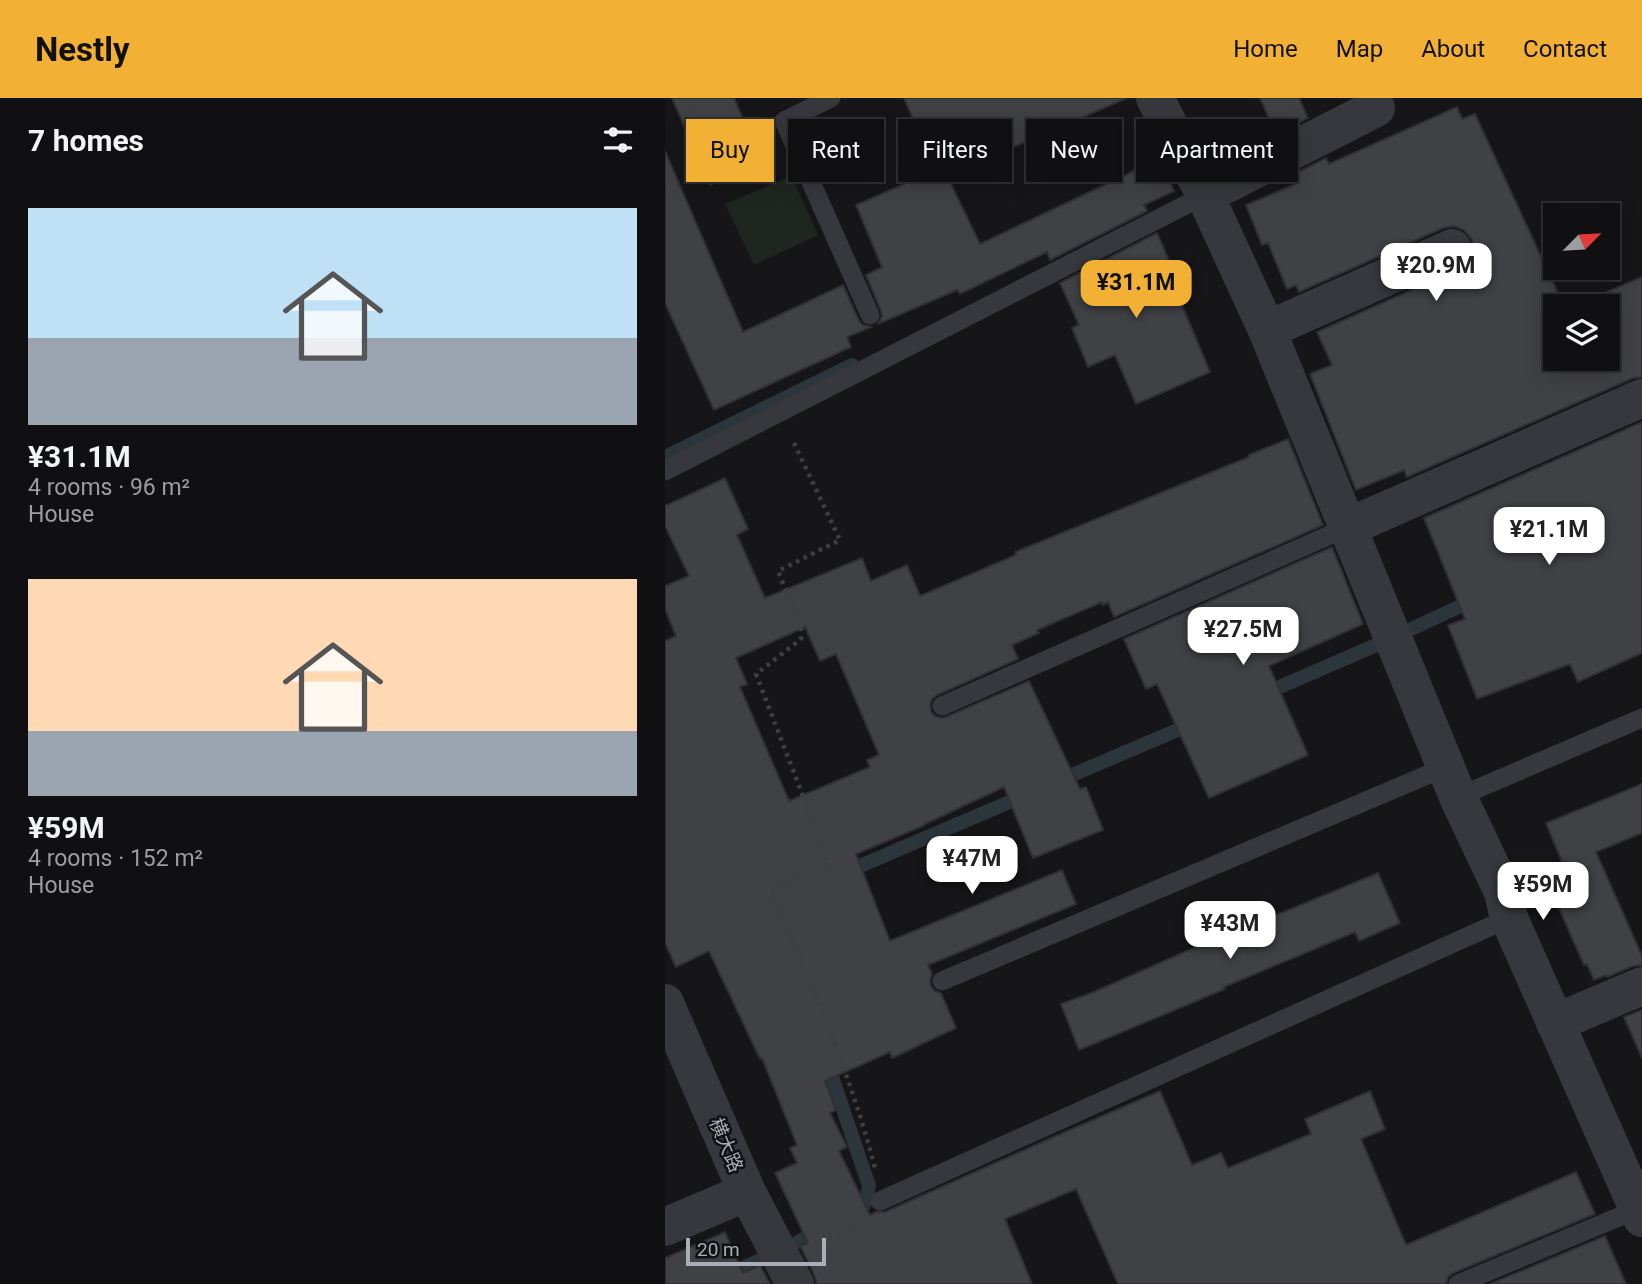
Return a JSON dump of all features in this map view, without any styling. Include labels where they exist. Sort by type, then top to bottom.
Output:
[{"type":"street","points":[[1155,98],[1205,195],[1268,330],[1452,782],[1503,892],[1509,918],[1640,1214]]},
{"type":"street","points":[[1205,195],[1383,101]]},
{"type":"street","points":[[1268,330],[1451,247]]},
{"type":"street","points":[[1347,527],[1642,398]]},
{"type":"street","points":[[1555,1023],[1642,986]]},
{"type":"street","name":"横大路","points":[[665,1003],[747,1192],[789,1273]]},
{"type":"street","points":[[665,1227],[747,1192]]},
{"type":"lane","points":[[831,98],[783,121],[870,315]]},
{"type":"lane","points":[[665,471],[1205,195]]},
{"type":"lane","points":[[942,706],[1347,527]]},
{"type":"lane","points":[[942,981],[1452,782],[1642,718]]},
{"type":"lane","points":[[880,1201],[1509,918]]},
{"type":"lane","points":[[1458,1284],[1640,1214]]},
{"type":"path","points":[[780,412],[840,540],[778,571],[801,628],[801,639],[756,674],[829,864],[770,891],[836,1046],[865,1131],[880,1201],[877,1212],[870,1219],[789,1273]]},
{"type":"shaded area","points":[[788,178],[788,182],[795,182],[818,235],[754,265],[725,204]]},
{"type":"building","points":[[672,98],[734,98],[743,119],[686,119],[686,130]]},
{"type":"building","points":[[904,98],[1127,98],[1078,119],[1026,119],[1026,142],[1012,148],[1012,119],[913,119]]},
{"type":"building","points":[[1260,98],[1299,98],[1308,118],[1298,123],[1298,119],[1269,119]]},
{"type":"building","points":[[1457,107],[1462,119],[1475,114],[1543,261],[1543,280],[1552,280],[1558,294],[1543,294],[1543,371],[1620,371],[1620,294],[1602,294],[1642,277],[1642,377],[1633,378],[1407,477],[1404,470],[1356,490],[1310,374],[1332,365],[1317,332],[1461,268],[1470,260],[1474,251],[1472,240],[1464,230],[1454,226],[1443,228],[1299,292],[1296,285],[1287,289],[1268,243],[1262,245],[1246,205],[1298,183],[1298,172],[1326,158],[1329,164]]},
{"type":"building","points":[[665,151],[743,332],[843,285],[859,321],[871,327],[847,337],[851,347],[714,410],[665,303]]},
{"type":"building","points":[[1136,170],[1136,182],[1170,182],[1174,191],[1144,205],[1147,211],[1050,260],[1047,252],[960,294],[957,290],[878,324],[882,317],[881,311],[866,275],[882,267],[856,205],[909,182],[950,182],[980,244],[1111,182],[1122,182],[1122,177]]},
{"type":"building","points":[[1157,233],[1174,272],[1169,274],[1210,372],[1136,404],[1115,355],[1088,367],[1072,328],[1079,325],[1060,283]]},
{"type":"building","points":[[1642,422],[1642,653],[1578,682],[1570,664],[1477,699],[1448,625],[1465,619],[1424,518]]},
{"type":"building","points":[[1288,439],[1323,525],[1114,617],[1108,602],[1103,605],[1102,602],[1037,630],[1039,633],[1012,645],[1018,659],[932,699],[931,712],[941,718],[1029,681],[1080,789],[1086,787],[1103,830],[1033,858],[1004,787],[856,854],[890,941],[1062,870],[1076,904],[928,965],[932,974],[931,986],[941,993],[956,1028],[892,1058],[890,1052],[825,1081],[836,1110],[830,1113],[847,1147],[839,1151],[870,1215],[885,1212],[1160,1091],[1192,1165],[1221,1153],[1228,1168],[1311,1134],[1305,1119],[1370,1091],[1385,1129],[1361,1139],[1406,1245],[1576,1172],[1595,1214],[1453,1273],[1446,1284],[1118,1284],[1076,1189],[1005,1219],[1032,1284],[817,1284],[800,1246],[808,1243],[775,1173],[797,1163],[790,1148],[797,1145],[762,1058],[760,1059],[709,951],[676,967],[665,943],[665,641],[676,636],[665,609],[665,586],[689,576],[665,526],[665,506],[725,478],[748,529],[737,535],[765,598],[862,558],[871,581],[907,565],[920,596],[1016,555],[1015,552]],"holes":[[[805,627],[820,661],[836,654],[879,755],[867,760],[870,767],[789,801],[740,687],[747,684],[736,658]]]},
{"type":"building","points":[[1332,547],[1363,624],[1269,666],[1308,755],[1209,798],[1157,684],[1146,689],[1124,639]]},
{"type":"building","points":[[1642,784],[1642,833],[1596,852],[1642,956],[1642,965],[1594,980],[1587,964],[1584,965],[1554,897],[1573,889],[1546,823]]},
{"type":"building","points":[[1378,873],[1400,923],[1359,941],[1355,932],[1079,1050],[1061,1004]]},
{"type":"building","points":[[1642,1010],[1642,1058],[1624,1017]]},
{"type":"building","points":[[725,1232],[743,1273],[760,1265],[770,1284],[665,1284],[665,1258]]},
{"type":"building","points":[[1605,1236],[1626,1284],[1490,1284]]},
{"type":"waterway","points":[[665,457],[852,365]]},
{"type":"waterway","points":[[1261,695],[1476,599]]},
{"type":"waterway","points":[[1058,781],[1194,723]]},
{"type":"waterway","points":[[846,872],[1026,795]]},
{"type":"waterway","points":[[827,1062],[869,1186],[865,1204],[851,1216]]},
{"type":"waterway","points":[[798,1242],[823,1229]]},
{"type":"waterway","points":[[708,1284],[760,1260]]}]
